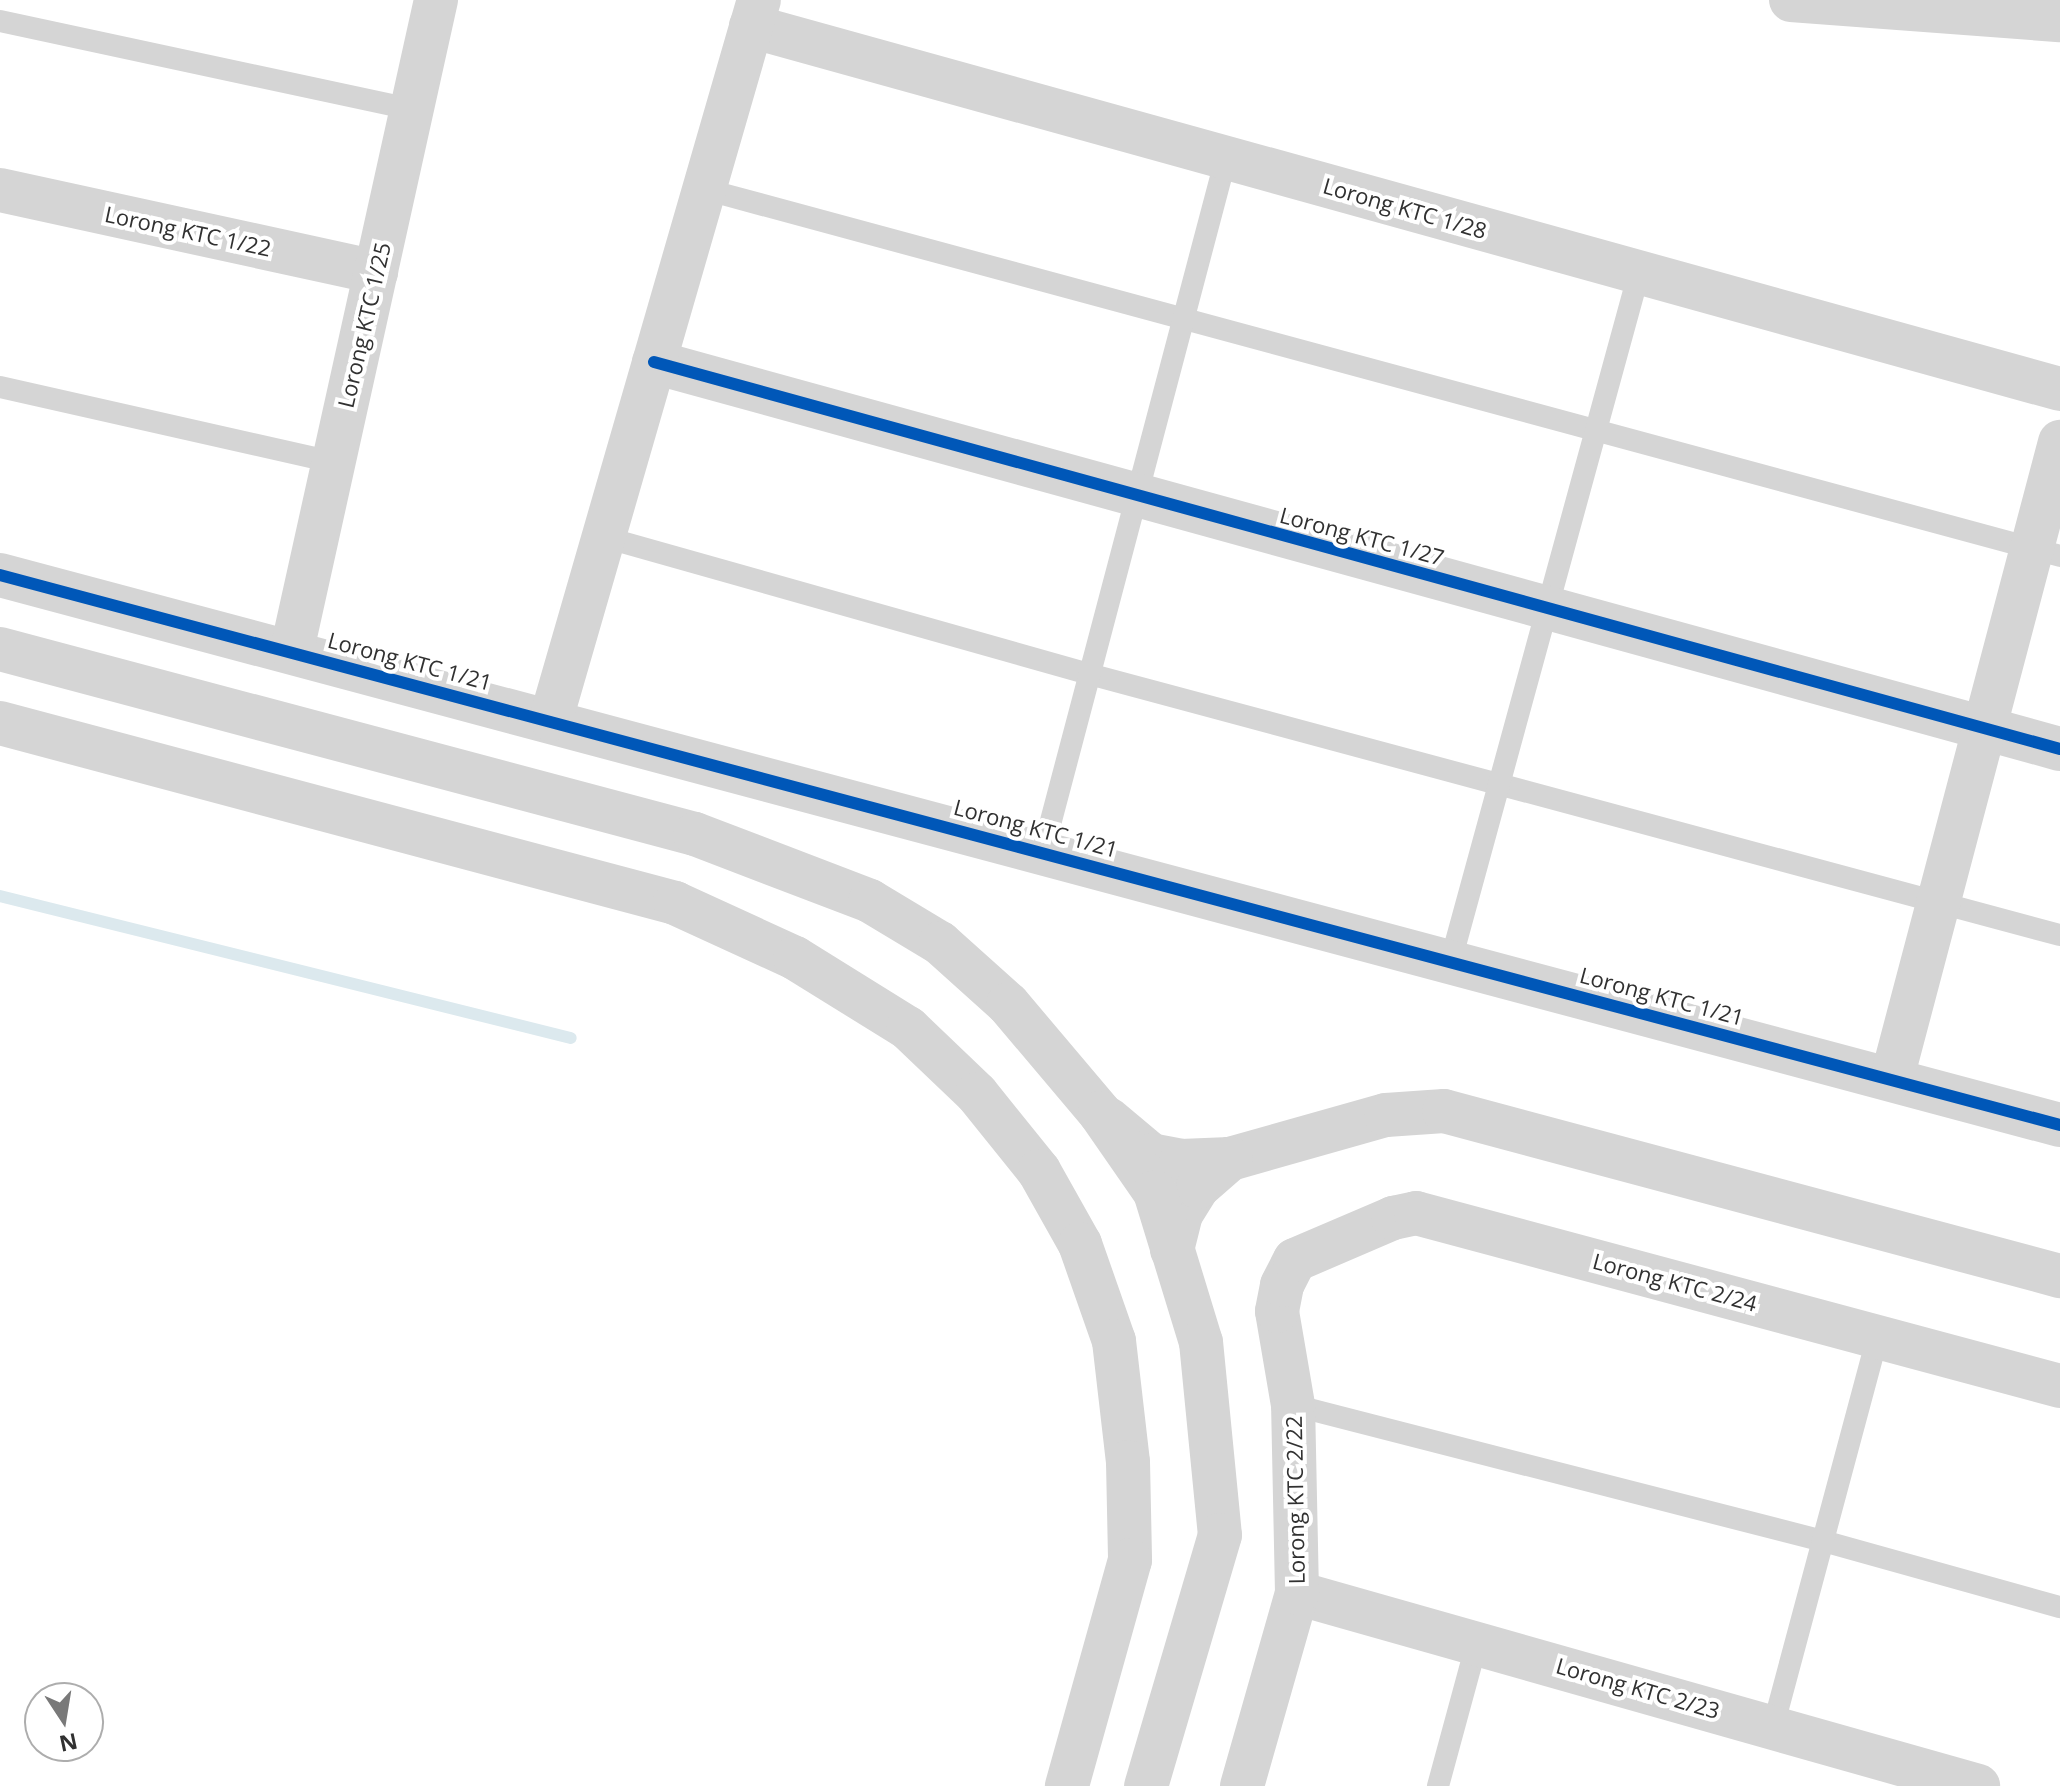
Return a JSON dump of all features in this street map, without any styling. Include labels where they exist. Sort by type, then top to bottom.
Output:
[{"type":"street","name":"Lorong KTC 1/25","points":[[292,650],[436,0]]},
{"type":"street","points":[[1791,0],[2060,20]]},
{"type":"street","points":[[551,719],[755,13]]},
{"type":"street","name":"Lorong KTC 1/28","points":[[755,13],[1226,158],[2060,389]]},
{"type":"street","name":"Lorong KTC 1/22","points":[[0,190],[376,272]]},
{"type":"street","name":"Lorong KTC 1/27","points":[[654,362],[2060,749]]},
{"type":"street","points":[[1892,1078],[1984,728],[2046,552],[2060,442]]},
{"type":"street","name":"Lorong KTC 1/21","points":[[0,575],[551,719],[2060,1125]]},
{"type":"street","points":[[0,649],[695,834],[870,901],[940,943],[1008,1004],[1100,1113],[1155,1192],[1201,1342],[1220,1535],[1146,1786]]},
{"type":"street","points":[[0,723],[675,903],[795,958],[908,1028],[977,1094],[1039,1171],[1080,1244],[1114,1341],[1128,1462],[1130,1560],[1067,1786]]},
{"type":"street","points":[[1100,1113],[1151,1155],[1181,1161],[1230,1159],[1386,1115],[1444,1111],[2060,1276]]},
{"type":"street","points":[[1172,1250],[1181,1214],[1198,1187],[1230,1159]]},
{"type":"street","name":"Lorong KTC 2/24","points":[[1295,1260],[1393,1218],[1416,1213],[2060,1386]]},
{"type":"street","name":"Lorong KTC 2/22","points":[[1242,1786],[1297,1593],[1293,1405],[1277,1311],[1282,1285],[1295,1260]]},
{"type":"street","name":"Lorong KTC 2/23","points":[[1297,1593],[1978,1786]]},
{"type":"lane","points":[[0,21],[412,109]]},
{"type":"lane","points":[[1043,851],[1226,158]]},
{"type":"lane","points":[[704,189],[2046,552]]},
{"type":"lane","points":[[1451,960],[1639,273]]},
{"type":"lane","points":[[0,387],[333,462]]},
{"type":"lane","points":[[604,537],[1089,674],[2060,935]]},
{"type":"lane","points":[[1773,1727],[1878,1336]]},
{"type":"lane","points":[[1293,1405],[1823,1541],[2060,1607]]},
{"type":"lane","points":[[1438,1786],[1477,1642]]},
{"type":"waterway","points":[[0,896],[571,1038]]},
{"type":"cycle path","points":[[654,362],[2060,749]]},
{"type":"cycle path","points":[[0,575],[2060,1125]]}]
